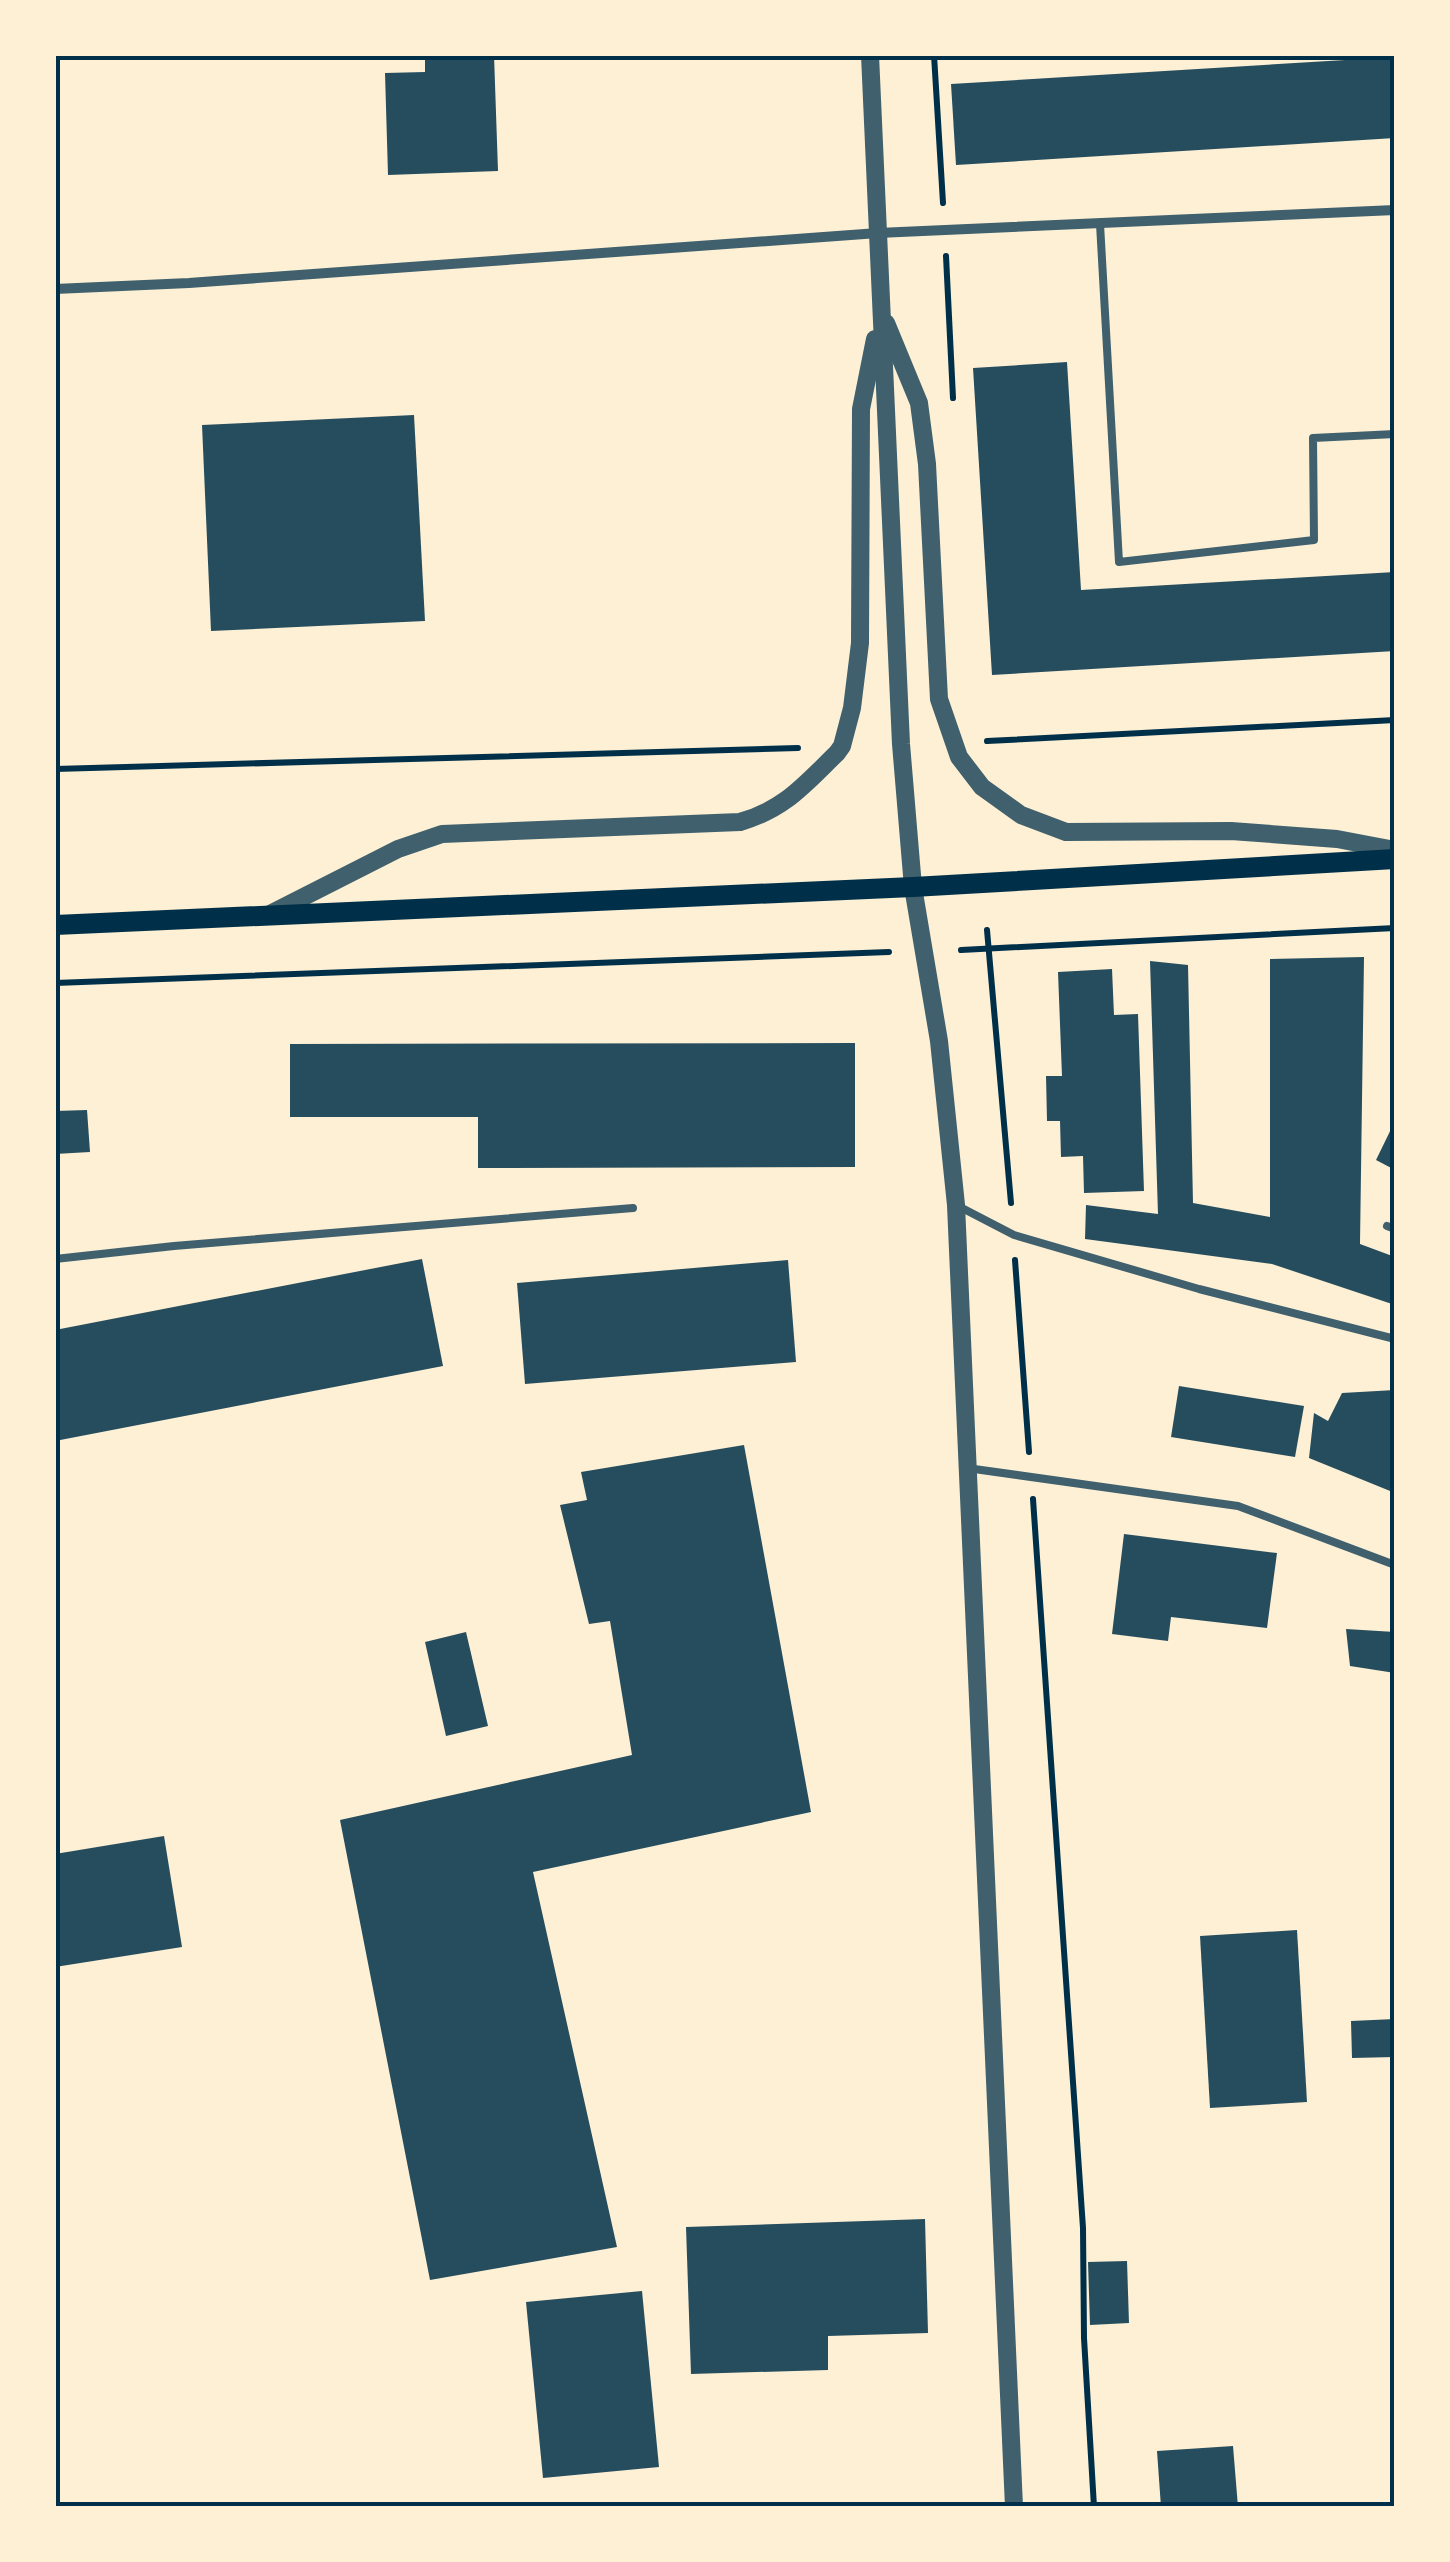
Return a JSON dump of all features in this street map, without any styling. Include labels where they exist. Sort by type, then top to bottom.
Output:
[{"type":"main road","points":[[55,925],[913,888],[1395,859]]},
{"type":"street","points":[[870,55],[901,744],[913,888],[939,1042],[956,1205],[1014,2507]]},
{"type":"street","points":[[55,289],[209,282],[878,234],[1395,210]]},
{"type":"street","points":[[881,310],[919,403],[939,698],[959,757],[982,787],[1021,814],[1066,832],[1231,831],[1337,839],[1395,850]]},
{"type":"street","points":[[270,914],[398,848],[442,834],[740,822],[766,814],[796,794],[842,746],[852,708],[860,643],[860,409],[881,310]]},
{"type":"lane","points":[[1100,224],[1119,562],[1314,540],[1313,438],[1395,434]]},
{"type":"lane","points":[[956,1205],[1014,1235],[1199,1289],[1395,1339]]},
{"type":"lane","points":[[55,1259],[632,1208]]},
{"type":"lane","points":[[967,1468],[1238,1506],[1395,1565]]},
{"type":"path","points":[[972,742],[1395,720]]},
{"type":"path","points":[[55,769],[807,748]]},
{"type":"path","points":[[961,950],[1395,928]]},
{"type":"path","points":[[987,930],[1014,1235],[1083,2228],[1084,2338],[1094,2507]]},
{"type":"path","points":[[55,984],[889,952]]},
{"type":"building","points":[[425,55],[494,55],[498,171],[388,175],[385,73],[425,72]]},
{"type":"building","points":[[1395,57],[1395,138],[956,165],[951,84]]},
{"type":"building","points":[[1067,362],[1081,590],[1395,572],[1395,651],[992,675],[973,368]]},
{"type":"building","points":[[414,415],[425,621],[211,631],[202,425]]},
{"type":"building","points":[[1364,957],[1360,1244],[1395,1257],[1395,1305],[1272,1264],[1085,1239],[1086,1205],[1158,1214],[1150,961],[1188,965],[1193,1203],[1270,1217],[1270,959]]},
{"type":"building","points":[[1112,969],[1114,1015],[1138,1014],[1144,1191],[1084,1193],[1083,1156],[1061,1157],[1060,1121],[1047,1121],[1046,1076],[1062,1076],[1058,972]]},
{"type":"building","points":[[855,1043],[855,1167],[478,1168],[478,1117],[290,1117],[290,1044]]},
{"type":"building","points":[[87,1110],[90,1152],[55,1154],[55,1111]]},
{"type":"building","points":[[1395,1121],[1395,1170],[1376,1160]]},
{"type":"building","points":[[422,1259],[443,1366],[55,1441],[55,1330]]},
{"type":"building","points":[[788,1260],[796,1362],[525,1384],[517,1283]]},
{"type":"building","points":[[1179,1386],[1304,1406],[1295,1457],[1171,1437]]},
{"type":"building","points":[[1395,1390],[1395,1493],[1309,1458],[1314,1413],[1328,1421],[1342,1393]]},
{"type":"building","points":[[744,1445],[811,1812],[533,1872],[617,2247],[430,2280],[340,1820],[632,1755],[610,1621],[589,1624],[560,1505],[587,1500],[581,1472]]},
{"type":"building","points":[[1124,1534],[1277,1553],[1267,1628],[1171,1617],[1168,1641],[1112,1634]]},
{"type":"building","points":[[1346,1629],[1395,1632],[1395,1673],[1350,1666]]},
{"type":"building","points":[[466,1632],[488,1726],[446,1736],[425,1642]]},
{"type":"building","points":[[164,1836],[182,1947],[55,1967],[55,1854]]},
{"type":"building","points":[[1297,1930],[1307,2102],[1210,2108],[1200,1936]]},
{"type":"building","points":[[1395,2019],[1395,2057],[1352,2058],[1351,2021]]},
{"type":"building","points":[[925,2219],[928,2333],[828,2336],[828,2370],[691,2374],[686,2227]]},
{"type":"building","points":[[1127,2261],[1129,2323],[1090,2325],[1088,2262]]},
{"type":"building","points":[[642,2291],[659,2467],[543,2478],[526,2302]]},
{"type":"building","points":[[1233,2446],[1238,2507],[1161,2507],[1157,2451]]}]
